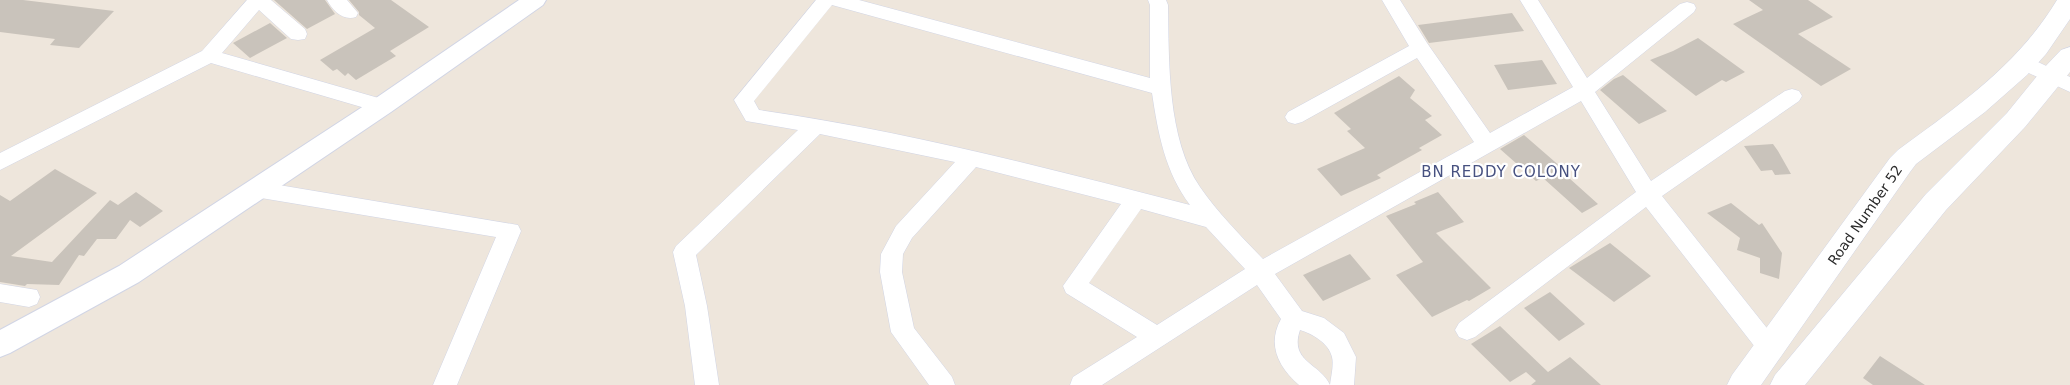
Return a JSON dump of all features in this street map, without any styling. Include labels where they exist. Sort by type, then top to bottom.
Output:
[{"type":"main road","name":"Road Number 52","points":[[1743,385],[1900,165],[1907,157],[2001,88],[2053,29],[2070,0]]},
{"type":"main road","points":[[1786,385],[1936,202],[2016,120],[2061,80],[2070,56]]},
{"type":"street","points":[[0,162],[209,56],[258,0],[298,34]]},
{"type":"street","points":[[336,0],[349,13]]},
{"type":"street","points":[[0,344],[129,274],[255,190],[515,0]]},
{"type":"street","points":[[0,328],[116,265],[535,0]]},
{"type":"street","points":[[826,0],[744,100],[754,116],[816,124],[972,157],[1213,220]]},
{"type":"street","points":[[836,0],[1160,88]]},
{"type":"street","points":[[1157,0],[1159,5],[1160,88],[1177,163],[1191,191],[1213,220],[1260,271],[1294,318],[1316,325],[1336,340],[1344,357],[1342,385]]},
{"type":"street","points":[[1391,0],[1420,48],[1487,144]]},
{"type":"street","points":[[1529,0],[1648,194],[1770,349]]},
{"type":"street","points":[[1082,385],[1260,271],[1584,90],[1687,8]]},
{"type":"street","points":[[1295,117],[1420,48]]},
{"type":"street","points":[[209,56],[374,103]]},
{"type":"street","points":[[2025,63],[2061,80]]},
{"type":"street","points":[[1467,330],[1648,194],[1792,96]]},
{"type":"street","points":[[707,385],[696,306],[684,252],[816,124]]},
{"type":"street","points":[[943,385],[903,332],[890,272],[892,254],[904,232],[972,157]]},
{"type":"street","points":[[255,190],[510,231],[445,385]]},
{"type":"street","points":[[1136,200],[1074,286],[1157,337]]},
{"type":"street","points":[[0,294],[29,297]]},
{"type":"street","points":[[1294,318],[1287,326],[1285,341],[1287,356],[1297,369],[1318,385]]},
{"type":"building","points":[[0,0],[23,0],[114,11],[79,48],[50,45],[55,39],[0,32]]},
{"type":"building","points":[[274,0],[325,0],[335,14],[307,29]]},
{"type":"building","points":[[349,0],[391,0],[429,27],[390,51],[396,56],[356,80],[348,73],[345,76],[337,69],[333,71],[320,60],[375,28],[359,15],[359,12]]},
{"type":"building","points":[[1749,0],[1808,0],[1833,17],[1798,34],[1851,69],[1821,86],[1733,24],[1763,10]]},
{"type":"building","points":[[1512,13],[1524,31],[1429,43],[1418,25]]},
{"type":"building","points":[[270,23],[287,38],[250,58],[233,43]]},
{"type":"building","points":[[1698,38],[1745,72],[1726,82],[1722,80],[1696,96],[1650,60]]},
{"type":"building","points":[[1542,60],[1557,84],[1508,90],[1494,65]]},
{"type":"building","points":[[1623,75],[1667,111],[1639,124],[1600,90],[1614,79]]},
{"type":"building","points":[[1399,76],[1415,90],[1410,98],[1432,116],[1425,120],[1442,135],[1419,148],[1422,150],[1377,175],[1381,178],[1341,196],[1317,169],[1365,148],[1347,131],[1351,129],[1334,113]]},
{"type":"building","points":[[1524,135],[1562,168],[1559,169],[1598,204],[1582,213],[1543,178],[1536,181],[1500,149]]},
{"type":"building","points":[[1773,144],[1791,174],[1775,175],[1772,170],[1761,171],[1744,146]]},
{"type":"building","points":[[55,169],[97,193],[11,256],[52,262],[110,200],[118,205],[136,192],[163,211],[140,227],[130,220],[116,239],[97,239],[84,256],[79,255],[59,285],[27,284],[25,286],[0,282],[0,195],[10,201]]},
{"type":"building","points":[[1438,192],[1464,222],[1436,233],[1491,288],[1469,301],[1467,300],[1432,317],[1396,275],[1423,262],[1386,216],[1416,204],[1414,202]]},
{"type":"building","points":[[1731,203],[1759,225],[1762,223],[1782,253],[1779,279],[1760,273],[1760,258],[1737,250],[1740,238],[1707,213]]},
{"type":"building","points":[[1610,243],[1651,276],[1614,302],[1569,268]]},
{"type":"building","points":[[1350,254],[1371,279],[1323,301],[1303,275]]},
{"type":"building","points":[[1550,292],[1585,324],[1559,341],[1524,308]]},
{"type":"building","points":[[1500,326],[1548,372],[1570,357],[1601,385],[1531,385],[1536,381],[1526,372],[1510,382],[1471,344]]},
{"type":"building","points":[[1880,356],[1925,385],[1873,385],[1863,378]]},
{"type":"district","name":"BN REDDY COLONY","points":[[1501,172]]}]
